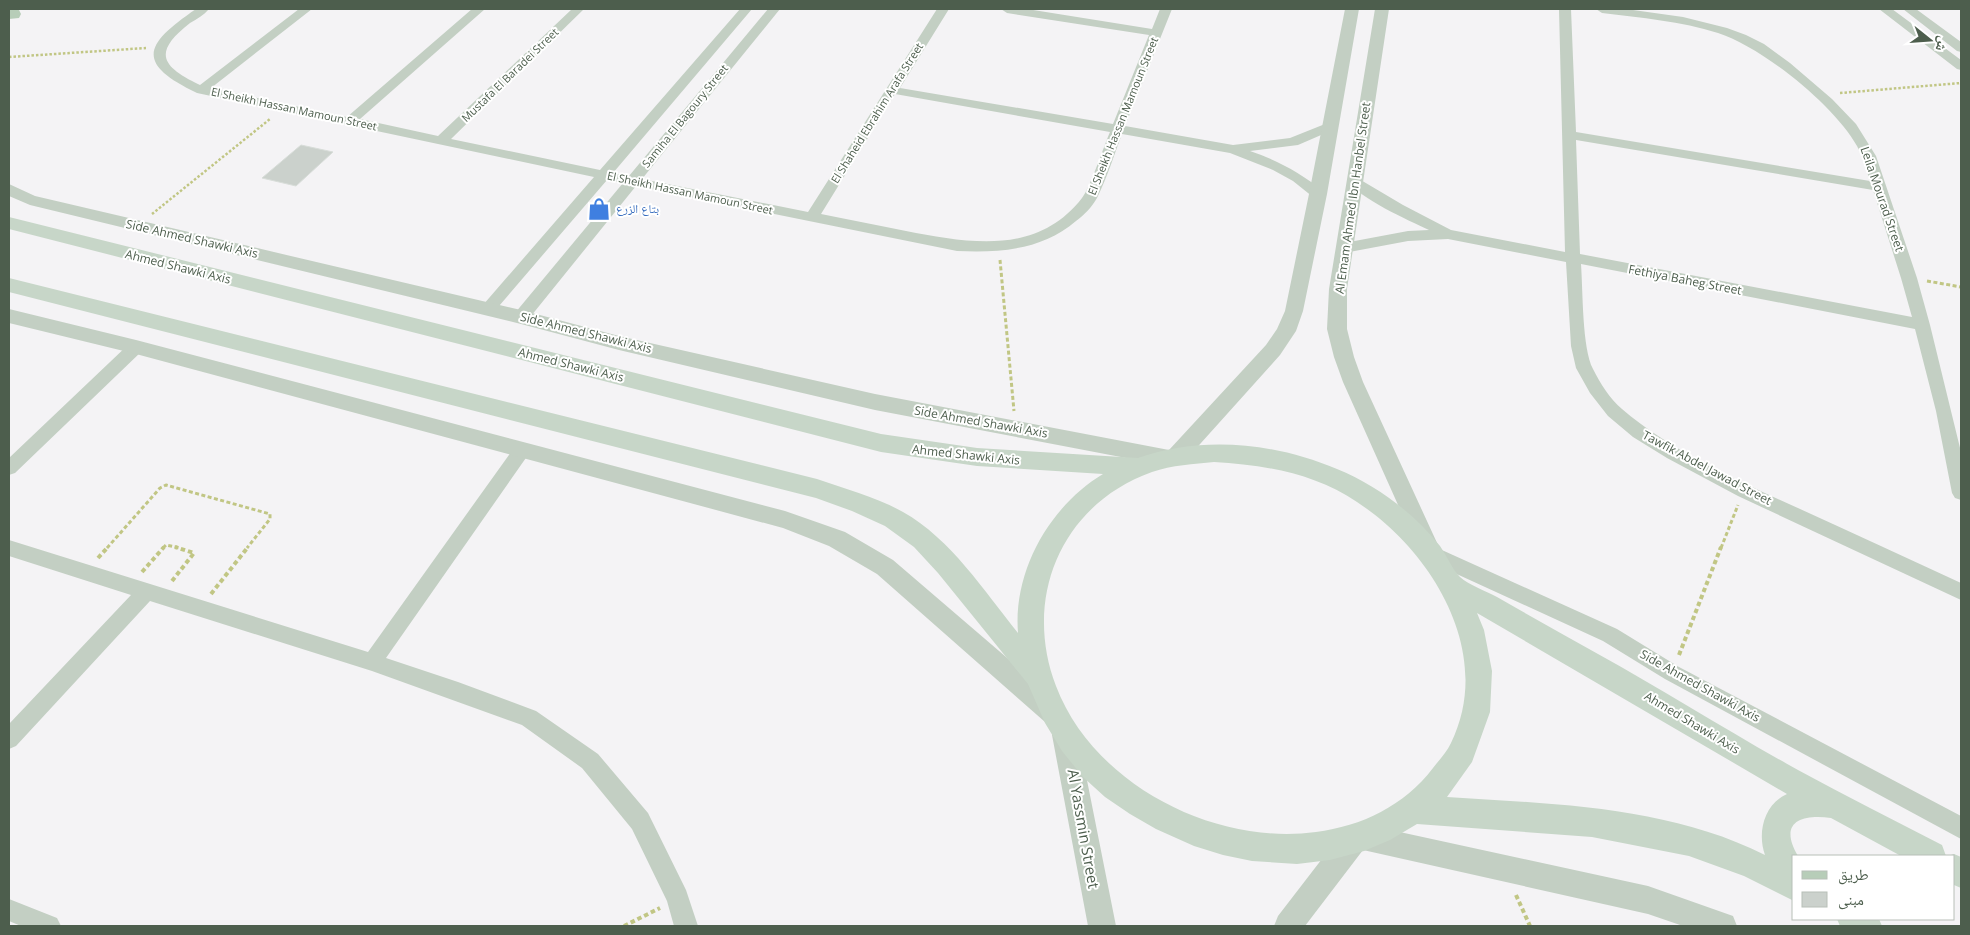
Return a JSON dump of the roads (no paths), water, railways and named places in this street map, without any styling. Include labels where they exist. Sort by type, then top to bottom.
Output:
[{"type":"main road","name":"Ahmed Shawki Axis","points":[[9,223],[881,443],[969,457],[1140,467]]},
{"type":"main road","points":[[9,285],[817,489],[861,504],[894,519],[923,540],[947,565],[1038,678],[1060,723],[1093,767],[1128,797],[1170,822],[1216,839],[1263,848],[1310,848],[1359,838],[1391,825],[1416,809],[1451,773],[1473,729],[1480,681],[1474,633],[1455,587],[1431,552],[1401,520],[1367,496],[1330,476],[1292,462],[1253,454],[1214,453],[1172,457],[1140,467],[1102,486],[1070,513],[1047,547],[1032,587],[1029,631],[1038,678]]},
{"type":"main road","name":"Ahmed Shawki Axis","points":[[1455,587],[1628,685],[1786,779],[1929,855]]},
{"type":"main road","points":[[1792,875],[1783,860],[1777,844],[1777,829],[1781,816],[1790,807],[1804,802],[1819,802],[1837,806]]},
{"type":"main road","points":[[1416,809],[1592,822],[1688,841],[1752,864],[1792,885]]},
{"type":"main road","points":[[1855,920],[1866,926]]},
{"type":"street","name":"El Sheikh Hassan Mamoun Street","points":[[203,9],[169,34],[159,48],[159,61],[166,71],[179,81],[200,90],[811,218],[957,246],[999,247],[1029,241],[1056,230],[1077,216],[1090,198],[1166,9]]},
{"type":"street","points":[[200,90],[306,9]]},
{"type":"street","points":[[350,121],[479,9]]},
{"type":"street","name":"Mustafa El Baradei Street","points":[[442,140],[578,9]]},
{"type":"street","name":"Samiha El Bagoury Street","points":[[488,309],[746,9]]},
{"type":"street","name":"Samiha El Bagoury Street","points":[[521,317],[774,9]]},
{"type":"street","name":"El Shaheid Ebrahim Arafa Street","points":[[811,218],[943,9]]},
{"type":"street","points":[[1007,9],[1157,33]]},
{"type":"street","points":[[1172,457],[1267,356],[1286,330],[1294,311],[1318,194],[1352,9]]},
{"type":"street","name":"Al Emam Ahmed Ibn Hanbel Street","points":[[1382,9],[1338,289],[1337,329],[1344,357],[1374,430],[1431,552]]},
{"type":"street","name":"Tawfik Abdel Jawad Street","points":[[1565,9],[1573,258],[1579,346],[1584,368],[1596,389],[1614,412],[1639,432],[1744,491],[1961,592]]},
{"type":"street","name":"Leila Mourad Street","points":[[1602,9],[1686,21],[1737,35],[1775,57],[1820,95],[1853,128],[1862,140],[1909,278],[1944,411],[1961,493]]},
{"type":"street","points":[[1885,9],[1961,66]]},
{"type":"street","points":[[1909,9],[1961,48]]},
{"type":"street","points":[[892,90],[1232,148],[1285,169],[1301,179],[1318,194]]},
{"type":"street","points":[[1232,148],[1293,142],[1331,121],[1364,121]]},
{"type":"street","points":[[1568,135],[1879,187]]},
{"type":"street","name":"Fethiya Baheg Street","points":[[1354,180],[1373,195],[1448,234]]},
{"type":"street","name":"Side Ahmed Shawki Axis","points":[[9,189],[30,200],[521,317],[619,343],[875,402],[1172,457]]},
{"type":"street","name":"Fethiya Baheg Street","points":[[1344,248],[1408,236],[1448,234],[1922,325]]},
{"type":"street","points":[[9,316],[785,520],[837,539],[885,567],[1060,723]]},
{"type":"street","points":[[9,468],[136,348]]},
{"type":"street","points":[[372,662],[522,450]]},
{"type":"street","points":[[9,548],[372,662],[458,691],[529,718],[590,761],[640,821],[678,898],[686,926]]},
{"type":"street","name":"Side Ahmed Shawki Axis","points":[[1431,552],[1610,634],[1672,673],[1961,828]]},
{"type":"street","points":[[9,739],[146,591]]},
{"type":"street","name":"Al Yassmin Street","points":[[1060,723],[1102,926]]},
{"type":"street","points":[[1288,926],[1359,838],[1648,900],[1723,926]]},
{"type":"street","points":[[9,910],[49,926]]},
{"type":"place","name":"بتاع الزرع","points":[[599,209]]}]
